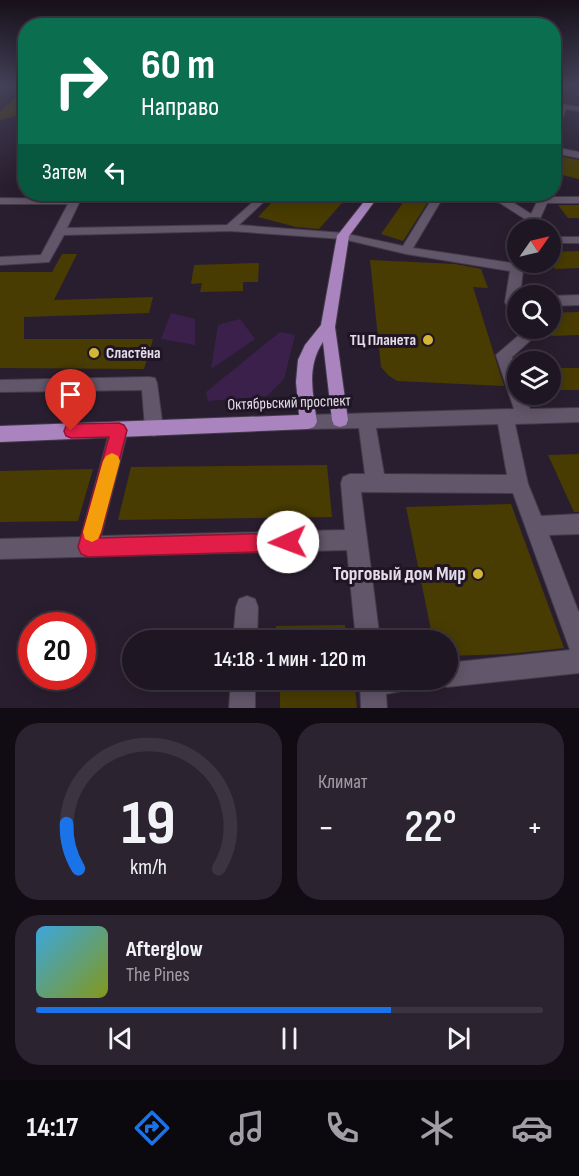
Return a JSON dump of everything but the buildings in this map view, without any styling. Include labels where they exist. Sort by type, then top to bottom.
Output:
[{"type":"main road","points":[[339,420],[328,327],[343,236],[370,201]]},
{"type":"main road","points":[[308,422],[304,363],[314,340],[328,327]]},
{"type":"main road","name":"Октябрьский проспект","points":[[0,434],[308,422]]},
{"type":"street","points":[[561,151],[579,155]]},
{"type":"street","points":[[561,200],[579,200]]},
{"type":"street","points":[[0,201],[75,201],[45,259],[0,261]]},
{"type":"street","points":[[230,228],[259,201]]},
{"type":"street","points":[[406,250],[436,201]]},
{"type":"street","points":[[504,201],[524,219]]},
{"type":"street","points":[[534,219],[543,201]]},
{"type":"street","points":[[60,232],[230,228],[343,236],[406,250],[507,264]]},
{"type":"street","points":[[561,240],[579,240]]},
{"type":"street","points":[[561,301],[579,300]]},
{"type":"street","points":[[525,339],[504,355],[515,417],[508,439],[519,484],[579,644]]},
{"type":"street","points":[[0,386],[149,383],[154,428]]},
{"type":"street","name":"Октябрьский проспект","points":[[308,422],[579,415]]},
{"type":"street","points":[[366,420],[376,483]]},
{"type":"street","points":[[88,547],[119,430]]},
{"type":"street","points":[[367,630],[350,483],[519,484]]},
{"type":"street","points":[[534,526],[579,524]]},
{"type":"street","points":[[0,549],[355,540]]},
{"type":"street","points":[[246,630],[247,606]]},
{"type":"street","points":[[458,674],[579,661]]},
{"type":"street","points":[[242,708],[243,690]]},
{"type":"street","points":[[373,690],[374,708]]},
{"type":"shaded area","points":[[171,313],[195,319],[195,345],[161,339]]},
{"type":"shaded area","points":[[240,319],[255,339],[211,369],[218,325]]},
{"type":"shaded area","points":[[280,332],[295,335],[284,379],[267,396],[208,401],[206,392]]},
{"type":"slow traffic","points":[[92,532],[112,461]]},
{"type":"place","name":"ТЦ Планета","points":[[428,340]]},
{"type":"place","name":"Сластёна","points":[[94,353]]},
{"type":"place","name":"Торговый дом Мир","points":[[478,574]]},
{"type":"route","points":[[71,431],[119,430],[88,547],[288,542]]}]
